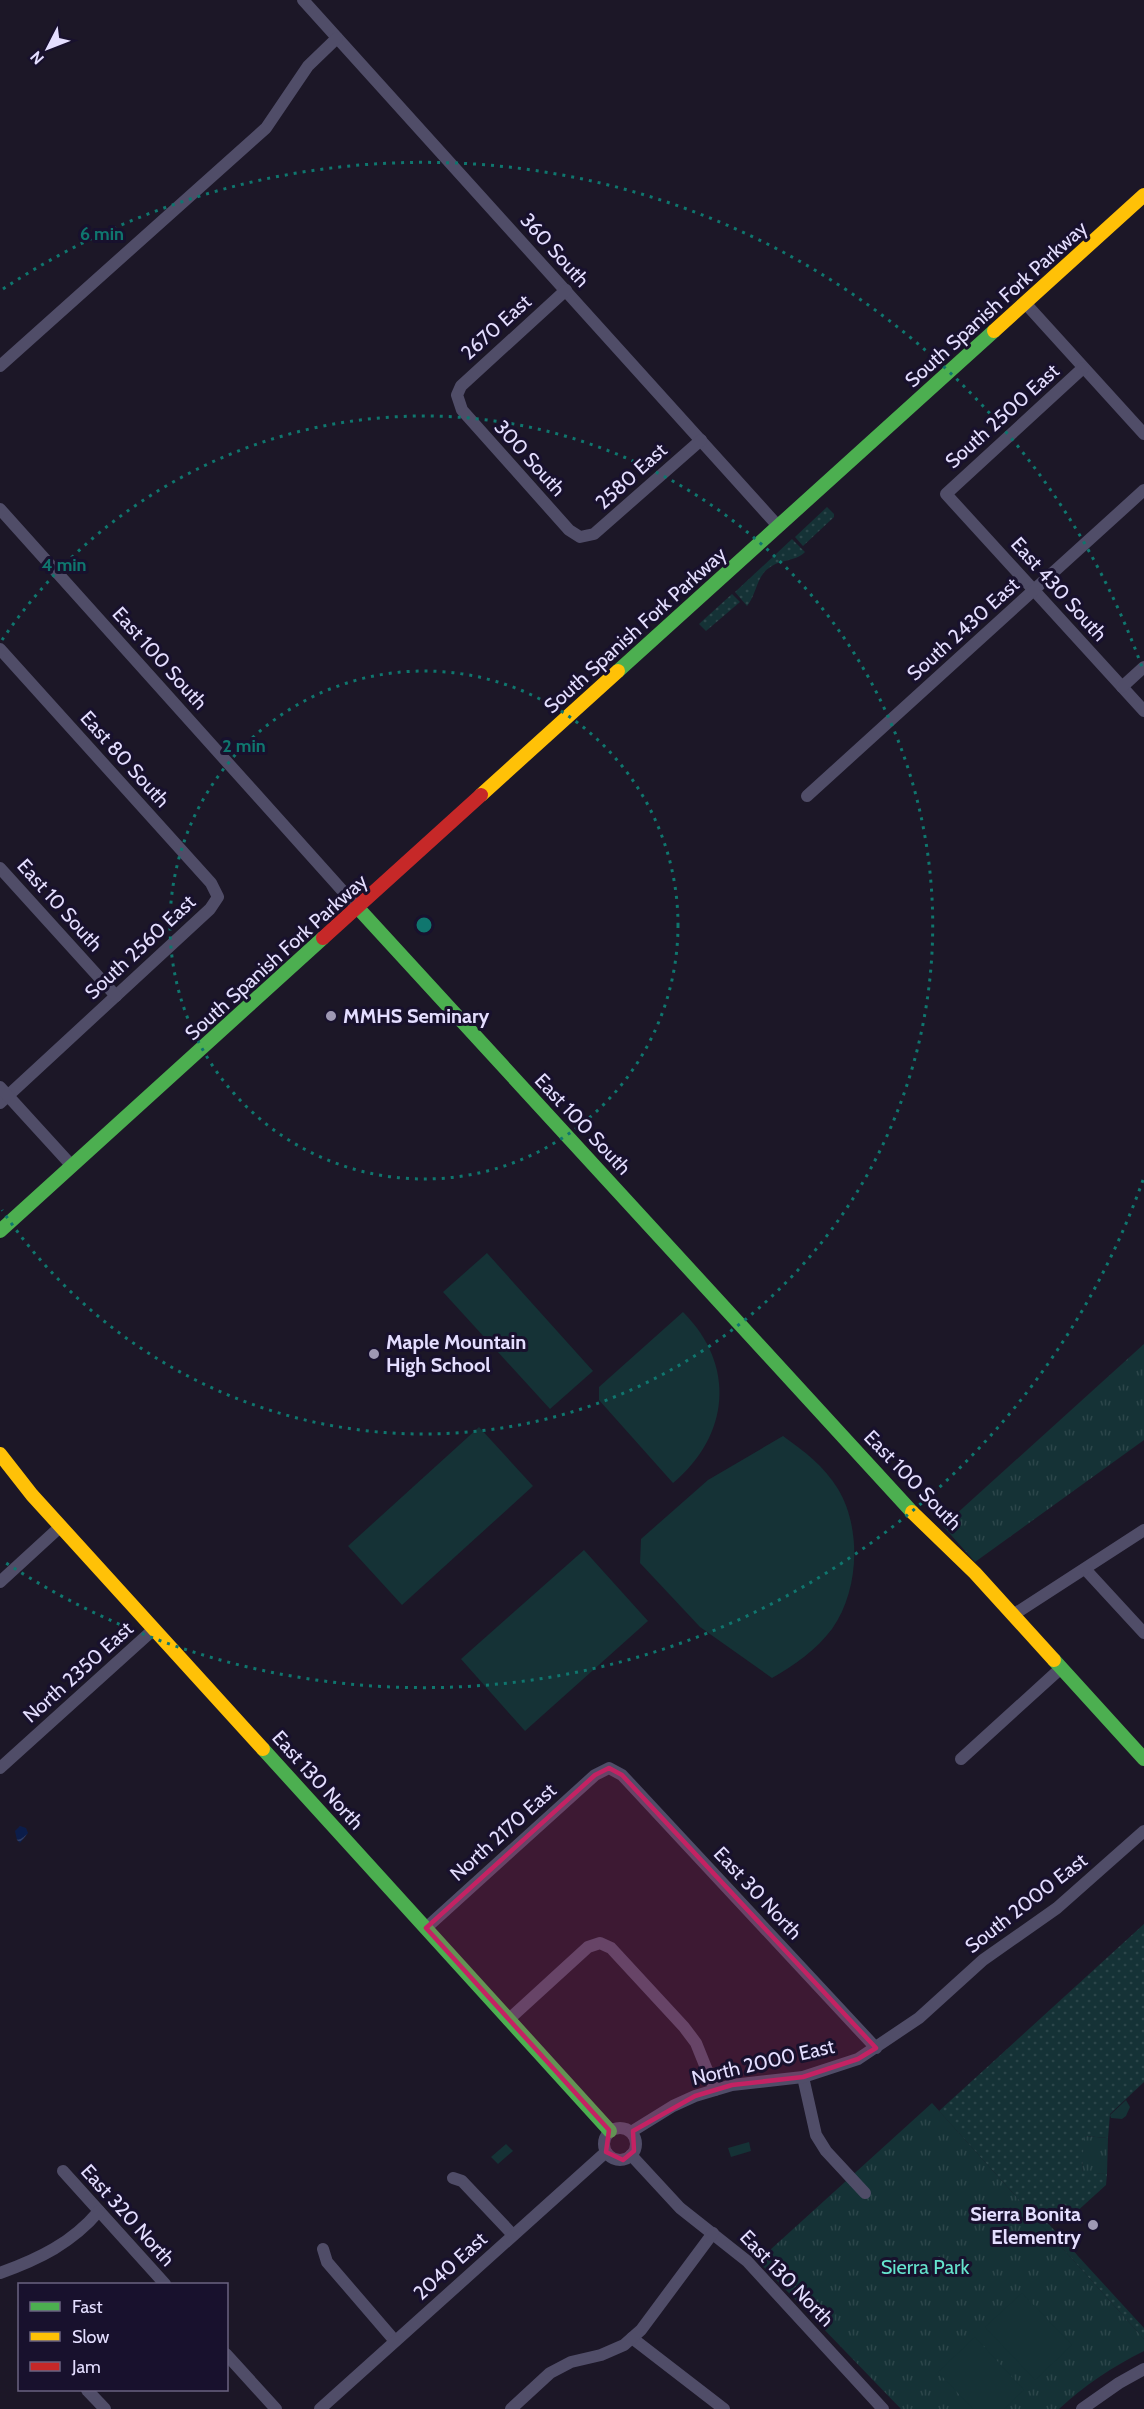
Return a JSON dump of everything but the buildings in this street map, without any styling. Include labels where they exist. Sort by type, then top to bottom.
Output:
[{"type":"street","name":"360 South","points":[[303,0],[778,526]]},
{"type":"street","points":[[0,366],[266,128],[308,66],[337,38]]},
{"type":"street","name":"South Spanish Fork Parkway","points":[[0,1231],[1144,195]]},
{"type":"street","name":"2670 East","points":[[457,395],[460,386],[566,290]]},
{"type":"street","points":[[1026,304],[1144,434]]},
{"type":"street","name":"South 2500 East","points":[[946,494],[1083,368]]},
{"type":"street","name":"300 South","points":[[457,395],[462,410],[569,530],[585,537]]},
{"type":"street","name":"2580 East","points":[[585,537],[598,531],[701,440]]},
{"type":"street","name":"South 2430 East","points":[[807,795],[1144,490]]},
{"type":"street","name":"East 430 South","points":[[946,494],[1144,711]]},
{"type":"street","name":"East 100 South","points":[[0,509],[358,908],[912,1511],[975,1573],[1144,1759]]},
{"type":"street","name":"East 80 South","points":[[0,649],[211,883],[218,897]]},
{"type":"street","points":[[1122,687],[1144,667]]},
{"type":"street","name":"East 10 South","points":[[0,868],[116,996]]},
{"type":"street","name":"South 2560 East","points":[[3,1095],[116,996],[210,909],[218,897]]},
{"type":"street","points":[[3,1095],[72,1166]]},
{"type":"street","name":"East 130 North","points":[[0,1454],[16,1477],[610,2131]]},
{"type":"street","points":[[0,1582],[61,1526]]},
{"type":"street","points":[[1013,1615],[1144,1530]]},
{"type":"street","points":[[1085,1569],[1144,1633]]},
{"type":"street","name":"North 2350 East","points":[[0,1768],[154,1629]]},
{"type":"street","points":[[961,1759],[1060,1669]]},
{"type":"street","name":"North 2170 East","points":[[426,1928],[595,1775],[609,1768]]},
{"type":"street","name":"East 30 North","points":[[609,1768],[622,1775],[876,2048]]},
{"type":"street","name":"South 2000 East","points":[[932,2007],[983,1960],[1057,1908],[1144,1831]]},
{"type":"street","points":[[508,2019],[588,1947],[600,1943],[611,1948],[684,2027],[696,2043],[715,2090]]},
{"type":"street","name":"North 2000 East","points":[[631,2132],[673,2106],[715,2090],[732,2085],[803,2077],[858,2059],[932,2007]]},
{"type":"street","points":[[803,2077],[816,2135],[826,2151],[865,2193]]},
{"type":"street","points":[[618,2127],[631,2132],[636,2146],[631,2155],[618,2160],[606,2152],[604,2143],[610,2131],[618,2127]]},
{"type":"street","name":"2040 East","points":[[320,2409],[606,2152]]},
{"type":"street","name":"East 130 North","points":[[631,2155],[680,2208],[747,2261],[883,2409]]},
{"type":"street","name":"East 320 North","points":[[63,2171],[164,2283]]},
{"type":"street","points":[[453,2178],[462,2181],[513,2235]]},
{"type":"street","points":[[0,2273],[42,2257],[64,2245],[99,2211]]},
{"type":"street","points":[[511,2409],[550,2373],[571,2361],[601,2355],[624,2345],[641,2330],[713,2233]]},
{"type":"street","points":[[323,2249],[327,2262],[395,2341]]},
{"type":"street","points":[[632,2338],[724,2409]]},
{"type":"street","points":[[228,2356],[276,2409]]},
{"type":"street","points":[[1088,2407],[1144,2369]]},
{"type":"street","points":[[88,2391],[105,2409]]},
{"type":"highlighted area","points":[[609,1768],[622,1775],[876,2048],[858,2059],[803,2077],[732,2085],[695,2096],[633,2131],[634,2151],[623,2160],[606,2152],[609,2130],[426,1928],[595,1775]]},
{"type":"green space","points":[[827,507],[834,517],[803,546],[795,537]]},
{"type":"green space","points":[[792,539],[805,552],[773,565],[765,572],[747,606],[735,592]]},
{"type":"green space","points":[[732,594],[740,602],[706,631],[699,624]]},
{"type":"green space","points":[[487,1253],[593,1371],[550,1409],[443,1292]]},
{"type":"green space","points":[[683,1312],[700,1333],[712,1354],[718,1377],[719,1399],[715,1422],[706,1443],[692,1464],[673,1483],[599,1400],[599,1387]]},
{"type":"green space","points":[[1144,1344],[1144,1440],[975,1562],[943,1526]]},
{"type":"green space","points":[[479,1427],[533,1486],[402,1605],[348,1546]]},
{"type":"green space","points":[[783,1436],[820,1466],[838,1489],[851,1522],[854,1560],[848,1597],[832,1629],[805,1656],[772,1678],[700,1627],[640,1563],[641,1539],[708,1480]]},
{"type":"green space","points":[[584,1550],[648,1621],[525,1731],[461,1659]]},
{"type":"green space","name":"Sierra Bonita Elementry","points":[[1144,1924],[1144,2082],[1110,2114],[1108,2138],[1085,2136],[1082,2172],[1107,2174],[1106,2185],[1063,2224],[1051,2213],[1044,2219],[1144,2328],[1144,2339],[939,2111]]},
{"type":"green space","points":[[1126,2100],[1130,2107],[1126,2116],[1122,2119],[1111,2118],[1110,2115]]},
{"type":"green space","name":"Sierra Park","points":[[932,2103],[1144,2339],[1144,2351],[1099,2377],[1059,2409],[901,2409],[758,2261]]},
{"type":"green space","points":[[1084,2136],[1108,2138],[1107,2174],[1082,2173]]},
{"type":"green space","points":[[749,2142],[751,2151],[731,2157],[728,2148]]},
{"type":"green space","points":[[506,2144],[513,2151],[498,2164],[491,2157]]},
{"type":"green space","points":[[1022,2293],[1072,2345],[1035,2380],[985,2327]]},
{"type":"green space","points":[[975,2337],[1024,2390],[1004,2409],[973,2409],[938,2372]]},
{"type":"water","points":[[20,1826],[26,1828],[28,1833],[20,1843],[15,1831]]},
{"type":"traffic: fast","points":[[618,671],[994,331]]},
{"type":"traffic: fast","points":[[358,908],[912,1512]]},
{"type":"traffic: fast","points":[[0,1231],[323,938]]},
{"type":"traffic: fast","points":[[1054,1660],[1144,1759]]},
{"type":"traffic: fast","points":[[263,1749],[610,2131]]},
{"type":"traffic: slow","points":[[994,331],[1144,195]]},
{"type":"traffic: slow","points":[[481,795],[618,671]]},
{"type":"traffic: slow","points":[[0,1454],[32,1495],[263,1749]]},
{"type":"traffic: slow","points":[[912,1512],[975,1573],[1054,1660]]},
{"type":"traffic: jam","points":[[323,938],[481,795]]},
{"type":"place","name":"MMHS Seminary","points":[[331,1016]]},
{"type":"place","name":"Maple Mountain High School","points":[[374,1354]]},
{"type":"place","name":"Sierra Bonita Elementry","points":[[1093,2225]]}]
